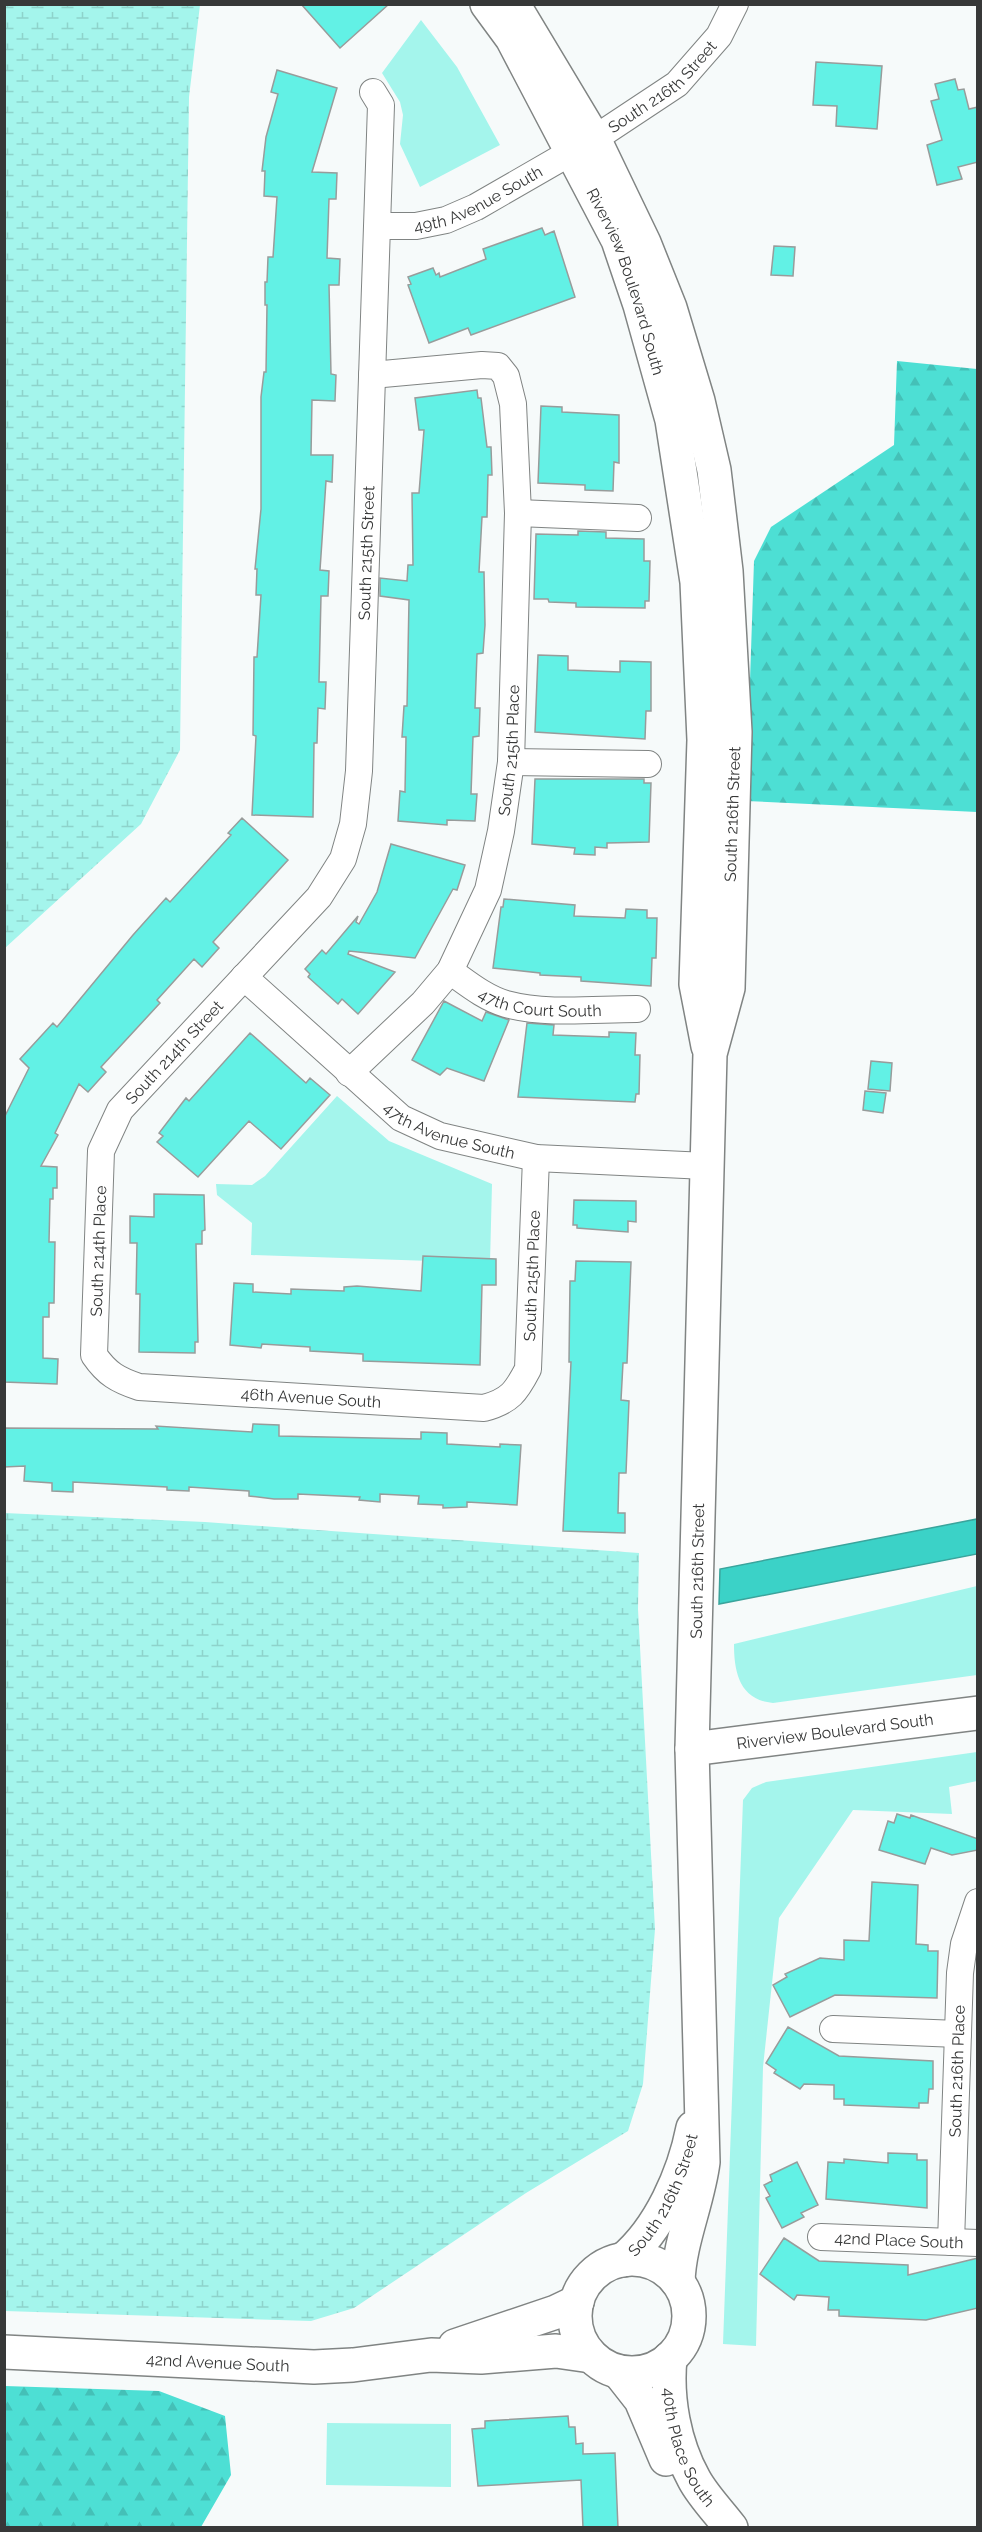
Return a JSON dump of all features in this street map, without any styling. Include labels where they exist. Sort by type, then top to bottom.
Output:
[{"type":"street","name":"Riverview Boulevard South","points":[[487,4],[583,146]]},
{"type":"street","name":"Riverview Boulevard South","points":[[513,4],[583,146],[618,240],[640,305],[672,420],[711,576]]},
{"type":"street","name":"South 216th Street","points":[[583,146],[677,84],[719,36],[735,4]]},
{"type":"street","name":"South 215th Street","points":[[244,977],[319,897],[343,859],[353,824],[359,771],[378,226],[381,105],[373,92]]},
{"type":"street","name":"49th Avenue South","points":[[378,226],[416,226],[446,220],[476,207],[583,146]]},
{"type":"street","name":"South 215th Place","points":[[350,1073],[423,1003],[450,971],[488,890],[501,831],[511,762],[518,513],[513,404],[506,376],[498,366],[482,364],[372,375]]},
{"type":"street","points":[[518,513],[638,518]]},
{"type":"street","name":"South 216th Street","points":[[678,2282],[678,2266],[700,2189],[704,2162],[692,1749],[710,1054],[696,984],[711,576]]},
{"type":"street","points":[[511,762],[648,764]]},
{"type":"street","name":"47th Court South","points":[[450,971],[474,988],[505,1003],[543,1009],[637,1009]]},
{"type":"street","name":"47th Avenue South","points":[[244,977],[401,1118],[440,1136],[536,1158],[706,1166]]},
{"type":"street","name":"South 214th Street","points":[[109,1130],[120,1110],[244,977]]},
{"type":"street","name":"South 214th Place","points":[[104,1370],[94,1355],[101,1152],[109,1130]]},
{"type":"street","name":"South 215th Place","points":[[516,1392],[528,1369],[536,1158]]},
{"type":"street","name":"46th Avenue South","points":[[104,1370],[117,1380],[139,1387],[484,1408],[498,1404],[516,1392]]},
{"type":"street","name":"Riverview Boulevard South","points":[[692,1749],[978,1713]]},
{"type":"street","name":"South 216th Place","points":[[951,2242],[958,2034],[964,1944],[978,1902]]},
{"type":"street","points":[[833,2029],[958,2034]]},
{"type":"street","name":"South 216th Street","points":[[623,2260],[637,2248],[666,2201],[692,2134],[701,2088]]},
{"type":"street","name":"42nd Place South","points":[[821,2237],[978,2243]]},
{"type":"street","points":[[639,2259],[654,2263],[678,2282],[687,2303],[688,2326],[679,2349],[670,2358],[644,2372],[605,2364],[583,2345],[577,2329],[577,2302],[582,2290],[594,2274],[610,2263],[639,2259]]},
{"type":"street","name":"42nd Avenue South","points":[[431,2355],[556,2312],[577,2302]]},
{"type":"street","name":"42nd Avenue South","points":[[4,2352],[314,2367],[353,2365],[431,2355],[481,2357],[556,2351],[605,2364]]},
{"type":"street","name":"40th Place South","points":[[670,2358],[668,2393],[685,2461],[695,2481],[730,2528]]},
{"type":"street","name":"40th Place South","points":[[605,2364],[641,2400],[670,2470],[690,2509],[706,2528]]},
{"type":"green space","points":[[5,4],[200,5],[189,97],[180,750],[141,824],[5,948]]},
{"type":"green space","points":[[421,20],[457,67],[500,145],[420,187],[400,144],[403,115],[400,102],[382,73]]},
{"type":"green space","points":[[897,361],[977,369],[977,812],[746,801],[754,561],[771,527],[894,445]]},
{"type":"green space","points":[[337,1096],[389,1141],[492,1184],[490,1263],[251,1255],[252,1223],[217,1195],[216,1184],[252,1185],[265,1176]]},
{"type":"green space","points":[[4,1513],[205,1522],[639,1553],[638,1609],[655,1929],[643,2084],[628,2131],[526,2193],[354,2308],[311,2321],[5,2311]]},
{"type":"green space","points":[[977,1586],[977,1675],[773,1703],[753,1697],[741,1683],[735,1665],[734,1644]]},
{"type":"green space","points":[[977,1752],[977,1781],[949,1787],[952,1814],[853,1810],[779,1918],[763,2067],[756,2346],[723,2344],[743,1800],[752,1788],[766,1782]]},
{"type":"green space","points":[[5,2386],[159,2391],[225,2416],[231,2475],[201,2527],[5,2527]]},
{"type":"green space","points":[[327,2423],[451,2424],[451,2487],[326,2485]]},
{"type":"shaded area","points":[[977,1519],[977,1554],[719,1604],[720,1569]]},
{"type":"building","points":[[301,4],[389,4],[340,48]]},
{"type":"building","points":[[816,62],[882,66],[877,129],[836,126],[837,106],[813,105]]},
{"type":"building","points":[[277,70],[337,88],[312,172],[337,173],[336,199],[329,199],[327,258],[340,259],[339,285],[329,285],[331,374],[336,375],[335,401],[312,400],[311,455],[333,455],[332,482],[326,481],[320,570],[329,571],[328,596],[321,596],[319,682],[326,682],[325,709],[318,708],[317,743],[314,743],[313,817],[252,815],[256,736],[253,735],[254,657],[257,657],[261,595],[256,595],[257,569],[255,569],[261,509],[261,397],[264,372],[266,372],[265,282],[267,282],[268,257],[273,257],[277,197],[264,196],[265,171],[262,171],[266,137],[278,94],[271,92]]},
{"type":"building","points":[[955,79],[958,90],[964,89],[969,109],[978,107],[978,162],[958,167],[962,179],[937,185],[927,145],[942,140],[931,101],[939,99],[935,84]]},
{"type":"building","points":[[542,228],[545,235],[554,231],[575,297],[471,335],[468,328],[429,343],[408,285],[411,284],[408,277],[433,268],[436,275],[439,273],[440,277],[486,259],[483,249]]},
{"type":"building","points":[[774,246],[795,247],[793,276],[771,275]]},
{"type":"building","points":[[477,390],[478,398],[481,398],[487,447],[491,447],[492,475],[488,475],[487,517],[482,517],[479,572],[484,572],[485,625],[483,653],[477,654],[475,708],[480,708],[479,736],[473,737],[471,794],[477,794],[475,821],[447,820],[447,825],[398,821],[400,791],[405,792],[406,737],[402,737],[404,706],[407,706],[409,600],[380,596],[380,578],[407,581],[408,565],[413,565],[412,493],[419,493],[424,430],[419,430],[415,398]]},
{"type":"building","points":[[541,406],[562,407],[562,412],[619,415],[619,463],[614,462],[613,491],[585,490],[585,485],[538,483]]},
{"type":"building","points":[[578,531],[606,532],[606,538],[644,539],[644,561],[650,561],[649,601],[645,601],[645,608],[576,607],[576,603],[534,599],[536,534],[578,535]]},
{"type":"building","points":[[538,655],[568,656],[568,670],[620,672],[620,661],[651,662],[651,711],[646,711],[645,739],[535,732]]},
{"type":"building","points":[[535,779],[644,779],[644,783],[651,783],[649,842],[607,843],[607,848],[595,847],[595,855],[574,854],[575,848],[532,844]]},
{"type":"building","points":[[242,818],[288,860],[213,942],[219,948],[202,967],[194,959],[157,1000],[160,1003],[101,1067],[106,1072],[88,1092],[79,1084],[55,1133],[58,1135],[41,1166],[57,1167],[57,1188],[53,1188],[53,1199],[50,1199],[49,1242],[55,1242],[54,1303],[49,1303],[49,1317],[43,1317],[43,1358],[58,1359],[57,1384],[4,1382],[4,1118],[29,1068],[20,1059],[53,1023],[57,1027],[133,935],[166,898],[170,902],[231,835],[228,833]]},
{"type":"building","points":[[391,844],[465,865],[457,890],[453,889],[415,958],[349,951],[348,954],[395,972],[358,1014],[342,999],[338,1004],[308,977],[310,974],[305,969],[322,950],[326,954],[358,916],[356,922],[359,924],[377,892]]},
{"type":"building","points":[[504,899],[575,905],[574,916],[625,918],[626,909],[647,910],[647,918],[657,918],[656,958],[652,958],[651,986],[581,981],[581,977],[540,975],[540,973],[493,968]]},
{"type":"building","points":[[444,1001],[482,1021],[486,1012],[509,1020],[484,1081],[447,1068],[440,1075],[412,1060]]},
{"type":"building","points":[[527,1023],[554,1025],[553,1035],[609,1037],[609,1032],[636,1033],[635,1055],[640,1055],[639,1094],[636,1094],[635,1102],[518,1097]]},
{"type":"building","points":[[250,1033],[306,1083],[310,1078],[330,1095],[281,1149],[249,1121],[198,1177],[157,1142],[163,1136],[159,1133],[186,1098],[189,1101]]},
{"type":"building","points":[[871,1061],[892,1063],[890,1091],[868,1089]]},
{"type":"building","points":[[865,1091],[886,1093],[883,1113],[863,1110]]},
{"type":"building","points":[[154,1194],[204,1195],[205,1230],[202,1231],[202,1244],[196,1244],[198,1342],[195,1342],[195,1353],[139,1352],[140,1294],[136,1294],[137,1243],[130,1243],[130,1216],[154,1217]]},
{"type":"building","points":[[574,1200],[636,1201],[636,1222],[628,1221],[628,1232],[577,1228],[577,1225],[573,1225]]},
{"type":"building","points":[[423,1256],[496,1259],[496,1285],[482,1285],[480,1365],[363,1361],[363,1354],[310,1351],[310,1347],[262,1344],[261,1348],[230,1345],[234,1283],[253,1284],[253,1292],[291,1294],[291,1289],[344,1291],[344,1287],[357,1286],[421,1291]]},
{"type":"building","points":[[576,1261],[631,1262],[627,1363],[623,1363],[621,1400],[629,1401],[626,1473],[619,1473],[618,1513],[625,1513],[625,1533],[563,1531],[571,1362],[569,1362],[570,1281],[575,1281]]},
{"type":"building","points":[[253,1424],[279,1425],[279,1436],[421,1439],[421,1432],[447,1433],[447,1444],[500,1447],[500,1444],[521,1445],[517,1505],[467,1502],[467,1507],[443,1508],[443,1505],[418,1504],[419,1496],[380,1494],[380,1502],[359,1500],[360,1497],[298,1494],[298,1499],[274,1499],[249,1496],[249,1491],[189,1487],[189,1491],[167,1490],[167,1487],[73,1482],[73,1492],[52,1491],[52,1483],[24,1481],[25,1466],[4,1467],[4,1428],[158,1429],[156,1426],[252,1432]]},
{"type":"building","points":[[897,1814],[910,1818],[911,1815],[978,1839],[978,1850],[952,1855],[931,1848],[925,1864],[879,1850],[888,1821],[894,1823]]},
{"type":"building","points":[[872,1882],[918,1885],[916,1944],[928,1945],[928,1951],[938,1951],[937,1998],[835,1995],[790,2017],[773,1985],[787,1977],[785,1974],[820,1958],[844,1960],[844,1940],[869,1941]]},
{"type":"building","points":[[788,2027],[839,2056],[933,2061],[933,2089],[929,2089],[928,2103],[919,2103],[919,2108],[844,2105],[844,2099],[834,2099],[834,2085],[804,2084],[800,2089],[774,2073],[776,2070],[766,2063]]},
{"type":"building","points":[[888,2153],[917,2154],[917,2160],[927,2160],[927,2208],[826,2199],[828,2162],[844,2163],[844,2159],[888,2163]]},
{"type":"building","points":[[797,2162],[818,2205],[801,2213],[804,2217],[782,2228],[766,2198],[770,2196],[764,2185],[772,2181],[770,2175]]},
{"type":"building","points":[[784,2238],[819,2261],[908,2265],[908,2275],[978,2258],[978,2308],[926,2320],[839,2316],[839,2310],[828,2310],[829,2297],[797,2295],[794,2300],[760,2274]]},
{"type":"building","points":[[568,2416],[569,2427],[575,2427],[576,2444],[583,2443],[583,2454],[615,2453],[618,2528],[583,2528],[581,2480],[478,2486],[472,2429],[485,2428],[485,2421]]}]
